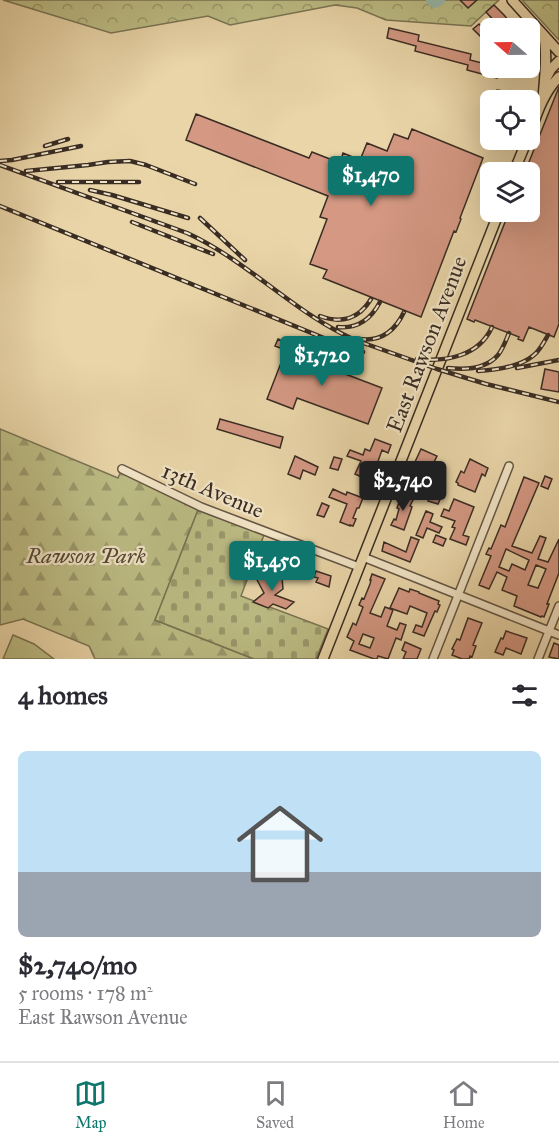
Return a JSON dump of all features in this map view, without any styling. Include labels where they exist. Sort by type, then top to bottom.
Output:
[{"type":"main road","points":[[512,0],[559,52]]},
{"type":"main road","points":[[543,34],[546,50],[545,97]]},
{"type":"main road","points":[[544,81],[559,60]]},
{"type":"main road","points":[[540,109],[552,83],[559,76]]},
{"type":"main road","points":[[545,97],[559,85]]},
{"type":"main road","name":"East Rawson Avenue","points":[[323,659],[495,222]]},
{"type":"street","points":[[433,659],[509,466]]},
{"type":"street","name":"13th Avenue","points":[[122,469],[201,507],[360,567]]},
{"type":"street","points":[[363,557],[559,635]]},
{"type":"street","points":[[538,659],[559,606]]},
{"type":"green space","points":[[3,0],[499,0],[471,26],[386,20],[357,8],[335,5],[230,25],[208,16],[111,33]]},
{"type":"green space","points":[[522,0],[559,0],[559,40],[540,18]]},
{"type":"green space","name":"Rawson Park","points":[[0,429],[118,478],[121,471],[198,510],[155,620],[254,659],[95,659],[89,646],[23,619],[0,625]]},
{"type":"green space","points":[[198,510],[264,535],[241,596],[328,629],[316,659],[254,659],[155,620]]},
{"type":"green space","points":[[13,635],[34,644],[54,659],[3,659]]},
{"type":"building","points":[[460,0],[477,0],[468,8]]},
{"type":"building","points":[[494,5],[507,18],[492,18],[486,12]]},
{"type":"building","points":[[479,24],[480,36],[473,29]]},
{"type":"building","points":[[389,28],[419,35],[418,41],[471,54],[470,60],[480,62],[480,73],[467,70],[468,65],[415,51],[416,46],[387,38]]},
{"type":"building","points":[[559,87],[559,324],[554,337],[529,327],[523,341],[518,339],[519,337],[467,319],[505,222],[540,222],[540,162],[529,162],[534,150],[540,150],[540,134]]},
{"type":"building","points":[[196,114],[309,158],[312,152],[340,163],[343,153],[360,160],[367,143],[387,151],[394,134],[408,139],[412,129],[483,158],[421,317],[323,278],[327,270],[310,264],[327,219],[320,217],[328,196],[186,140]]},
{"type":"building","points":[[278,339],[301,348],[298,356],[382,388],[368,424],[297,398],[293,409],[267,399],[286,350],[275,346]]},
{"type":"building","points":[[545,369],[559,372],[559,392],[541,389]]},
{"type":"building","points":[[220,419],[283,437],[280,448],[217,429]]},
{"type":"building","points":[[375,439],[391,445],[388,453],[382,450],[371,481],[355,474],[361,461],[347,456],[350,450],[363,455],[365,449],[370,451]]},
{"type":"building","points":[[421,449],[437,456],[430,470],[414,464]]},
{"type":"building","points":[[295,456],[318,467],[315,475],[303,470],[300,479],[288,474]]},
{"type":"building","points":[[334,457],[342,459],[338,470],[330,468]]},
{"type":"building","points":[[470,459],[488,468],[485,476],[482,474],[475,492],[456,482],[461,471],[464,473]]},
{"type":"building","points":[[411,474],[422,478],[419,487],[407,482]]},
{"type":"building","points":[[545,476],[552,479],[548,489],[541,486]]},
{"type":"building","points":[[524,477],[539,483],[512,546],[532,553],[540,536],[546,538],[538,559],[548,562],[559,539],[559,573],[544,617],[514,606],[517,596],[502,590],[507,577],[497,572],[489,589],[479,585],[491,556],[486,554],[489,548],[491,549],[501,525],[505,527]],"holes":[[[506,549],[529,560],[525,570],[512,564],[509,571],[499,567]],[[536,565],[546,569],[538,588],[528,585]]]},
{"type":"building","points":[[439,486],[445,488],[438,504],[428,501],[431,494],[435,496]]},
{"type":"building","points":[[333,489],[346,495],[347,492],[363,498],[353,518],[356,519],[353,526],[340,522],[347,504],[329,497]]},
{"type":"building","points":[[402,494],[414,498],[404,530],[391,525],[394,519],[396,520]]},
{"type":"building","points":[[454,499],[474,507],[463,535],[469,537],[466,545],[450,539],[455,528],[452,527],[455,521],[441,516],[444,509],[449,511]]},
{"type":"building","points":[[322,503],[329,506],[324,517],[317,515]]},
{"type":"building","points":[[426,511],[433,514],[430,522],[442,527],[439,533],[427,528],[423,538],[416,535]]},
{"type":"building","points":[[436,535],[446,539],[443,546],[433,542]]},
{"type":"building","points":[[411,537],[419,540],[410,562],[382,551],[384,542],[406,552]]},
{"type":"building","points":[[316,571],[331,576],[329,587],[316,582],[318,578],[314,577]]},
{"type":"building","points":[[277,573],[277,580],[282,577],[283,589],[275,595],[294,602],[286,609],[273,604],[268,608],[253,602],[264,593],[256,578]]},
{"type":"building","points":[[372,574],[385,579],[370,613],[381,617],[385,607],[393,610],[387,626],[397,630],[400,623],[406,625],[401,640],[396,638],[388,659],[378,656],[374,659],[350,650],[354,641],[347,637],[353,623],[356,625],[363,607],[359,605],[362,598],[364,599]],"holes":[[[363,634],[374,638],[370,648],[359,644]]]},
{"type":"building","points":[[399,588],[409,592],[410,589],[439,601],[437,612],[435,611],[424,636],[413,632],[416,625],[422,627],[427,613],[410,606],[407,614],[390,608]]},
{"type":"building","points":[[468,618],[482,623],[473,645],[476,646],[472,657],[462,659],[452,655],[454,650],[452,649],[457,639],[460,640]]},
{"type":"building","points":[[506,631],[527,638],[521,654],[506,648],[503,655],[495,652]]},
{"type":"building","points":[[405,642],[421,649],[417,659],[403,659],[406,652],[402,650]]},
{"type":"building","points":[[554,643],[559,645],[559,659],[549,657]]},
{"type":"waterway","points":[[432,0],[435,2],[439,0]]},
{"type":"railway","points":[[45,146],[68,139]]},
{"type":"railway","points":[[0,161],[81,146]]},
{"type":"railway","points":[[26,171],[130,161],[195,184]]},
{"type":"railway","points":[[0,165],[187,233],[230,258],[312,316],[355,340],[486,384],[559,402]]},
{"type":"railway","points":[[58,182],[139,182]]},
{"type":"railway","points":[[90,190],[188,218]]},
{"type":"railway","points":[[0,206],[363,352]]},
{"type":"railway","points":[[200,218],[245,260]]},
{"type":"railway","points":[[132,222],[213,254]]},
{"type":"railway","points":[[320,316],[335,320],[349,318],[361,311],[371,299]]},
{"type":"railway","points":[[338,327],[363,322],[380,302]]},
{"type":"railway","points":[[359,339],[381,337],[392,330],[404,312]]},
{"type":"railway","points":[[417,359],[440,359],[461,355],[479,345],[492,327]]},
{"type":"railway","points":[[448,368],[461,369],[488,363],[500,353],[509,333]]},
{"type":"railway","points":[[478,371],[500,369],[528,359],[542,346],[548,335]]},
{"type":"railway","points":[[517,368],[559,360]]}]
